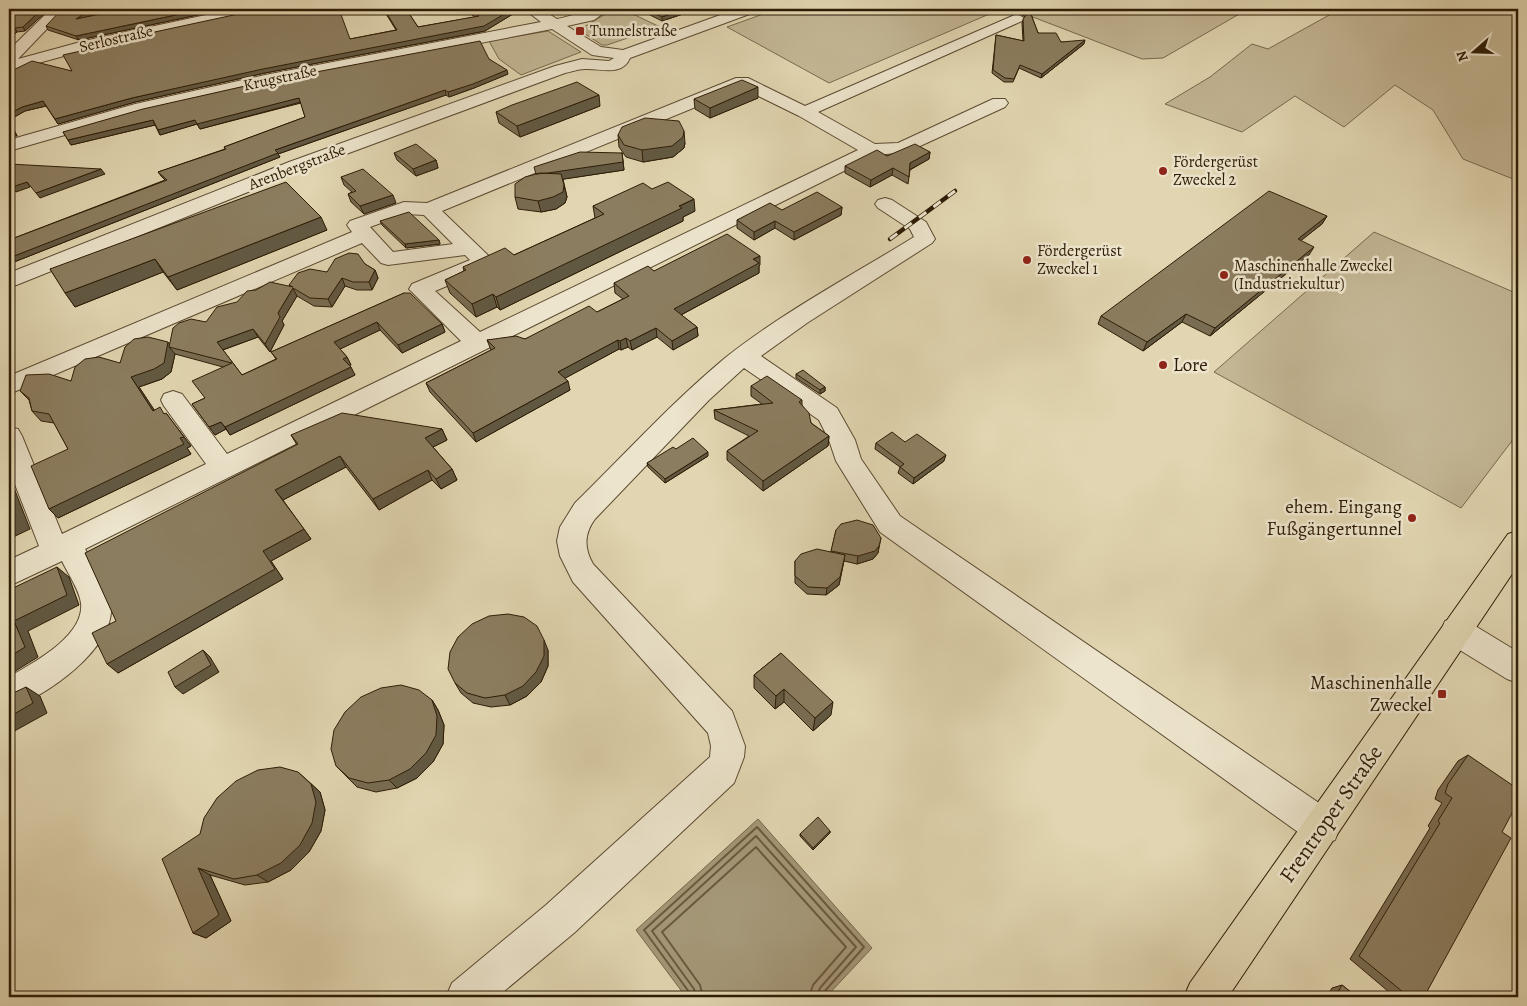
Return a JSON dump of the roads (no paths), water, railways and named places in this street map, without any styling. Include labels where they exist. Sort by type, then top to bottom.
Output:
[{"type":"main road","name":"Frentroper Straße","points":[[1204,997],[1518,542]]},
{"type":"street","points":[[9,59],[59,9]]},
{"type":"street","name":"Serlostraße","points":[[9,66],[112,40],[253,9]]},
{"type":"street","points":[[531,9],[606,56]]},
{"type":"street","name":"Krugstraße","points":[[9,146],[141,108],[256,82],[589,17],[602,9]]},
{"type":"street","name":"Arenbergstraße","points":[[606,56],[731,9]]},
{"type":"street","name":"Arenbergstraße","points":[[9,281],[296,166],[561,69],[750,9]]},
{"type":"street","points":[[805,112],[1017,18]]},
{"type":"street","points":[[477,343],[420,289],[484,262],[450,229],[404,208],[357,225],[388,259],[450,229],[742,82],[805,112],[872,150]]},
{"type":"street","points":[[9,574],[872,150],[901,148],[999,103]]},
{"type":"street","points":[[114,240],[128,248],[246,206],[311,179]]},
{"type":"street","points":[[466,997],[560,919],[722,771],[729,756],[728,739],[720,722],[584,573],[575,559],[571,544],[573,526],[585,511],[700,394],[744,357],[799,318],[925,239],[919,226],[885,204]]},
{"type":"street","points":[[9,386],[371,240],[405,228],[450,229]]},
{"type":"street","points":[[744,357],[777,377],[828,414],[842,440],[849,461],[890,524],[1322,827]]},
{"type":"street","points":[[173,400],[223,468]]},
{"type":"street","points":[[9,436],[61,548],[96,603],[95,621],[87,636],[56,665],[9,694]]},
{"type":"street","points":[[1456,631],[1518,669]]},
{"type":"water","points":[[758,819],[872,948],[826,997],[686,997],[636,930]]},
{"type":"railway","points":[[890,239],[955,191]]},
{"type":"place","name":"Tunnelstraße","points":[[580,31]]},
{"type":"place","name":"Fördergerüst Zweckel 2","points":[[1163,171]]},
{"type":"place","name":"Fördergerüst Zweckel 1","points":[[1027,260]]},
{"type":"place","name":"Maschinenhalle Zweckel (Industriekultur)","points":[[1224,275]]},
{"type":"place","name":"Lore","points":[[1163,365]]},
{"type":"place","name":"ehem. Eingang Fußgängertunnel","points":[[1412,518]]},
{"type":"place","name":"Maschinenhalle Zweckel","points":[[1442,694]]}]
